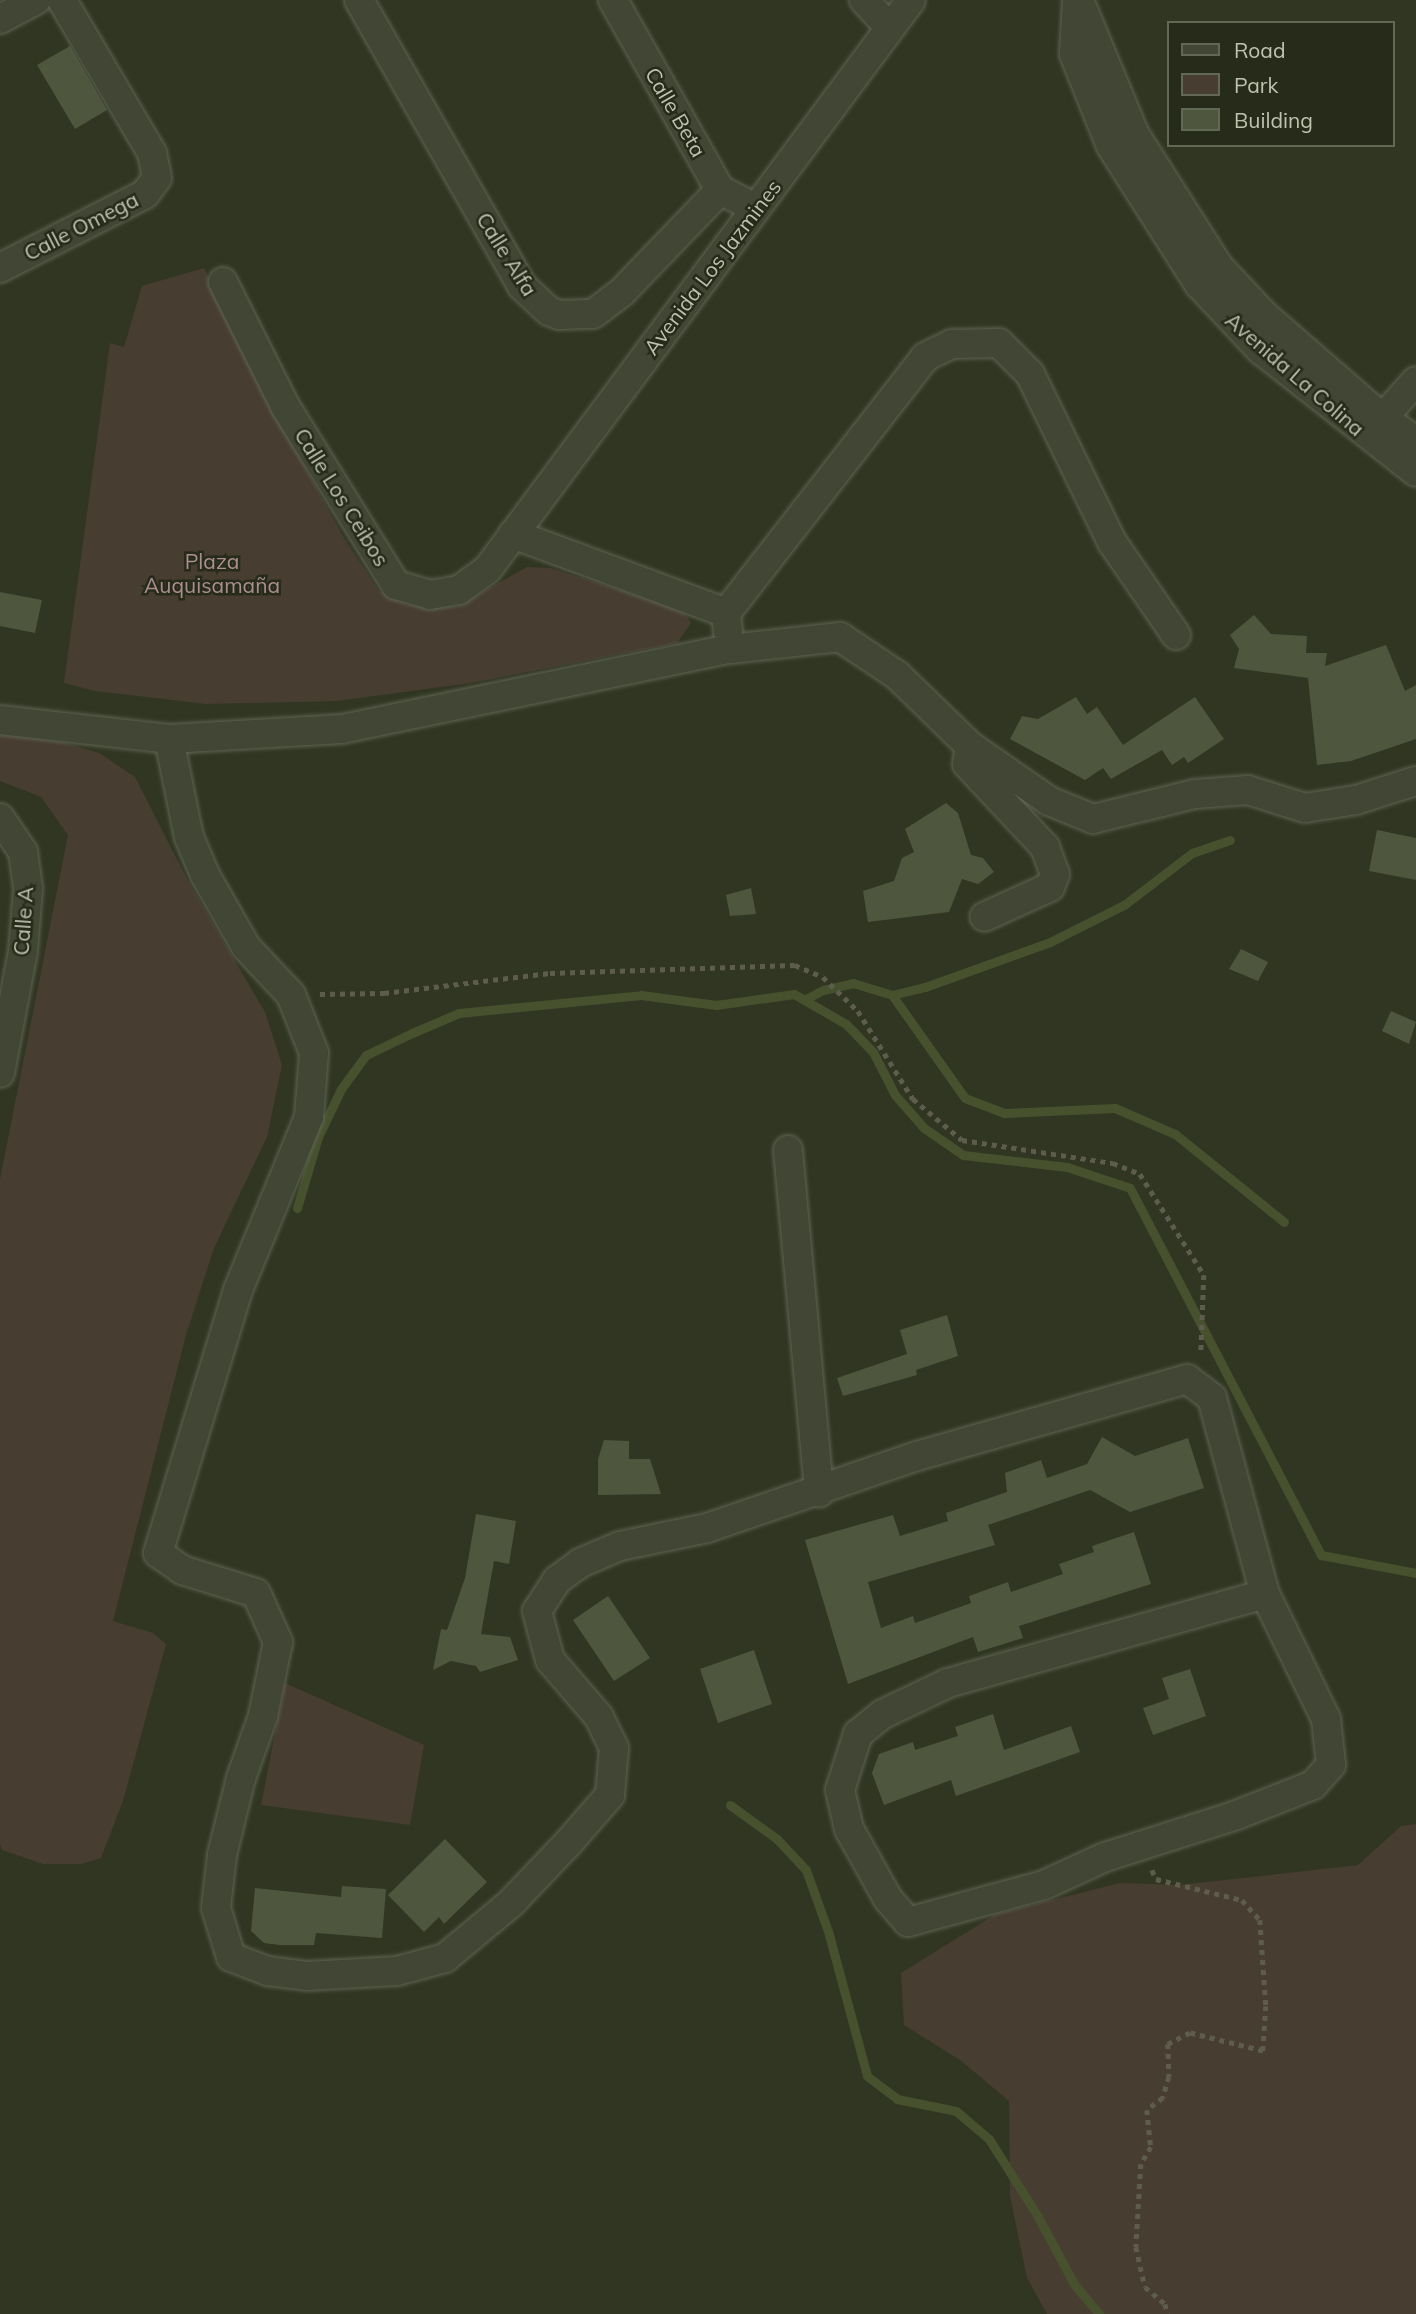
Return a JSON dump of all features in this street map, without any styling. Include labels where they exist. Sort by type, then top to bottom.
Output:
[{"type":"street","points":[[0,19],[36,0]]},
{"type":"street","name":"Calle Omega","points":[[2,276],[145,194],[157,178],[152,153],[62,0]]},
{"type":"street","name":"Calle Alfa","points":[[359,0],[522,286],[549,310],[559,315],[593,314],[621,293],[720,190]]},
{"type":"street","name":"Calle Beta","points":[[612,0],[720,190]]},
{"type":"street","points":[[864,0],[889,27]]},
{"type":"street","name":"Avenida Los Jazmines","points":[[513,534],[911,0]]},
{"type":"street","name":"Avenida La Colina","points":[[1078,0],[1074,54],[1111,146],[1184,261],[1231,302],[1261,350],[1374,427],[1416,472]]},
{"type":"street","points":[[720,190],[756,208]]},
{"type":"street","name":"Calle Los Ceibos","points":[[223,282],[285,406],[397,585],[430,595],[459,590],[486,570],[513,534]]},
{"type":"street","points":[[730,649],[726,613],[925,358],[952,344],[999,343],[1030,374],[1112,542],[1176,635]]},
{"type":"street","points":[[1374,427],[1416,381]]},
{"type":"street","name":"Avenida La Colina","points":[[1374,427],[1416,440]]},
{"type":"street","points":[[513,534],[726,613]]},
{"type":"street","points":[[0,720],[169,739],[342,729],[730,649],[839,637],[897,675],[970,746],[1049,801],[1093,819],[1195,794],[1248,790],[1305,808],[1356,800],[1416,781]]},
{"type":"street","points":[[169,739],[189,837],[205,875],[246,947],[291,995],[314,1053],[309,1117],[238,1290],[172,1499],[158,1553],[182,1570],[218,1578],[256,1593],[278,1642],[263,1716],[241,1778],[222,1856],[216,1908],[231,1957],[267,1971],[307,1976],[397,1971],[445,1958],[502,1911],[610,1795],[614,1748],[599,1717],[550,1660],[537,1611],[556,1580],[580,1563],[620,1546],[707,1528],[819,1493],[917,1456],[1187,1379],[1212,1398],[1265,1594],[1325,1719],[1331,1765],[1313,1786],[1105,1857],[1044,1885],[908,1922],[888,1899],[849,1829],[840,1790],[858,1734],[883,1714],[948,1683],[1265,1594]]},
{"type":"street","points":[[970,746],[967,764],[1045,847],[1055,874],[1050,887],[984,917]]},
{"type":"street","name":"Calle A","points":[[0,818],[23,852],[27,889],[23,951],[0,1073]]},
{"type":"street","points":[[788,1150],[819,1493]]},
{"type":"path","points":[[291,995],[384,993],[550,973],[795,965],[823,977],[858,1011],[913,1099],[962,1140],[1113,1163],[1140,1174],[1204,1275],[1200,1355],[1206,1365]]},
{"type":"path","points":[[1159,1858],[1152,1868],[1156,1880],[1242,1900],[1260,1920],[1266,2006],[1263,2051],[1190,2033],[1168,2044],[1169,2077],[1163,2098],[1147,2110],[1151,2147],[1141,2164],[1136,2247],[1144,2287],[1165,2304],[1168,2314]]},
{"type":"green space","name":"Plaza Auquisamaña","points":[[204,268],[257,381],[344,538],[379,591],[408,605],[456,607],[527,567],[550,568],[683,610],[691,623],[677,643],[471,683],[337,701],[206,704],[95,691],[64,683],[110,343],[124,347],[142,286]]},
{"type":"green space","points":[[0,735],[62,742],[99,753],[135,777],[187,879],[265,1012],[282,1065],[267,1137],[214,1248],[186,1335],[113,1621],[153,1633],[166,1644],[123,1801],[101,1858],[81,1864],[43,1864],[2,1850],[0,1844],[0,1179],[68,835],[41,797],[0,781]]},
{"type":"green space","points":[[285,1683],[424,1745],[410,1825],[261,1805]]},
{"type":"green space","points":[[1416,1824],[1416,2314],[1047,2314],[1027,2278],[1010,2196],[1009,2101],[960,2060],[904,2025],[901,1973],[996,1914],[1120,1883],[1180,1885],[1358,1865],[1401,1826]]},
{"type":"building","points":[[70,46],[107,110],[75,129],[37,65]]},
{"type":"building","points":[[0,592],[42,600],[35,633],[0,626]]},
{"type":"building","points":[[1254,615],[1271,634],[1307,636],[1306,653],[1327,653],[1325,666],[1386,645],[1405,691],[1416,685],[1416,739],[1351,761],[1317,765],[1308,678],[1234,668],[1239,649],[1230,635]]},
{"type":"building","points":[[1076,697],[1087,714],[1097,707],[1123,745],[1195,697],[1224,739],[1188,763],[1184,757],[1172,765],[1162,750],[1111,779],[1103,768],[1085,780],[1010,739],[1022,716],[1038,719]]},
{"type":"building","points":[[946,803],[958,813],[971,855],[983,858],[994,872],[978,884],[962,879],[949,912],[868,922],[863,891],[894,881],[902,858],[914,852],[905,829]]},
{"type":"building","points":[[1377,830],[1416,838],[1416,880],[1369,871]]},
{"type":"building","points":[[751,888],[756,914],[730,916],[726,895]]},
{"type":"building","points":[[1241,949],[1268,962],[1258,981],[1229,969]]},
{"type":"building","points":[[1391,1011],[1416,1022],[1409,1044],[1382,1031]]},
{"type":"building","points":[[947,1315],[958,1356],[916,1370],[917,1375],[843,1396],[837,1378],[907,1354],[900,1330]]},
{"type":"building","points":[[1102,1437],[1135,1456],[1188,1438],[1204,1488],[1130,1512],[1090,1490],[988,1525],[995,1545],[868,1582],[881,1628],[913,1616],[915,1623],[971,1603],[969,1596],[1008,1582],[1011,1592],[1063,1574],[1059,1564],[1094,1552],[1092,1546],[1134,1532],[1151,1584],[1019,1626],[1023,1638],[978,1652],[973,1637],[848,1684],[805,1540],[893,1515],[900,1536],[948,1521],[946,1513],[1007,1492],[1005,1473],[1041,1460],[1047,1478],[1087,1464]]},
{"type":"building","points":[[604,1440],[629,1441],[629,1459],[650,1459],[661,1494],[598,1495],[598,1459]]},
{"type":"building","points":[[476,1514],[516,1521],[509,1564],[494,1561],[481,1634],[510,1637],[518,1660],[480,1672],[476,1666],[451,1661],[433,1670],[441,1629],[447,1630],[465,1578]]},
{"type":"building","points":[[608,1596],[650,1658],[614,1681],[573,1620]]},
{"type":"building","points":[[754,1650],[772,1704],[718,1723],[700,1669]]},
{"type":"building","points":[[1190,1669],[1206,1716],[1153,1735],[1143,1708],[1169,1699],[1162,1678]]},
{"type":"building","points":[[993,1714],[1004,1750],[1071,1726],[1080,1752],[956,1796],[951,1780],[884,1805],[872,1773],[879,1754],[913,1742],[915,1750],[958,1736],[955,1727]]},
{"type":"building","points":[[445,1839],[487,1882],[444,1924],[439,1917],[424,1932],[388,1895]]},
{"type":"building","points":[[342,1886],[386,1889],[382,1938],[316,1933],[314,1945],[280,1945],[264,1943],[251,1931],[255,1888],[341,1897]]},
{"type":"waterway","points":[[804,1000],[823,990],[853,983],[892,995],[925,987],[1050,942],[1124,905],[1192,853],[1230,840]]},
{"type":"waterway","points":[[297,1208],[318,1137],[341,1089],[366,1055],[412,1033],[459,1013],[641,995],[716,1005],[794,994],[846,1024],[873,1052],[895,1095],[924,1128],[963,1155],[1067,1167],[1130,1188],[1321,1555],[1416,1573]]},
{"type":"waterway","points":[[892,995],[965,1098],[1004,1113],[1115,1108],[1175,1134],[1284,1222]]},
{"type":"waterway","points":[[730,1805],[777,1839],[806,1870],[828,1931],[867,2076],[897,2099],[956,2111],[989,2139],[1037,2215],[1074,2284],[1099,2314]]}]
